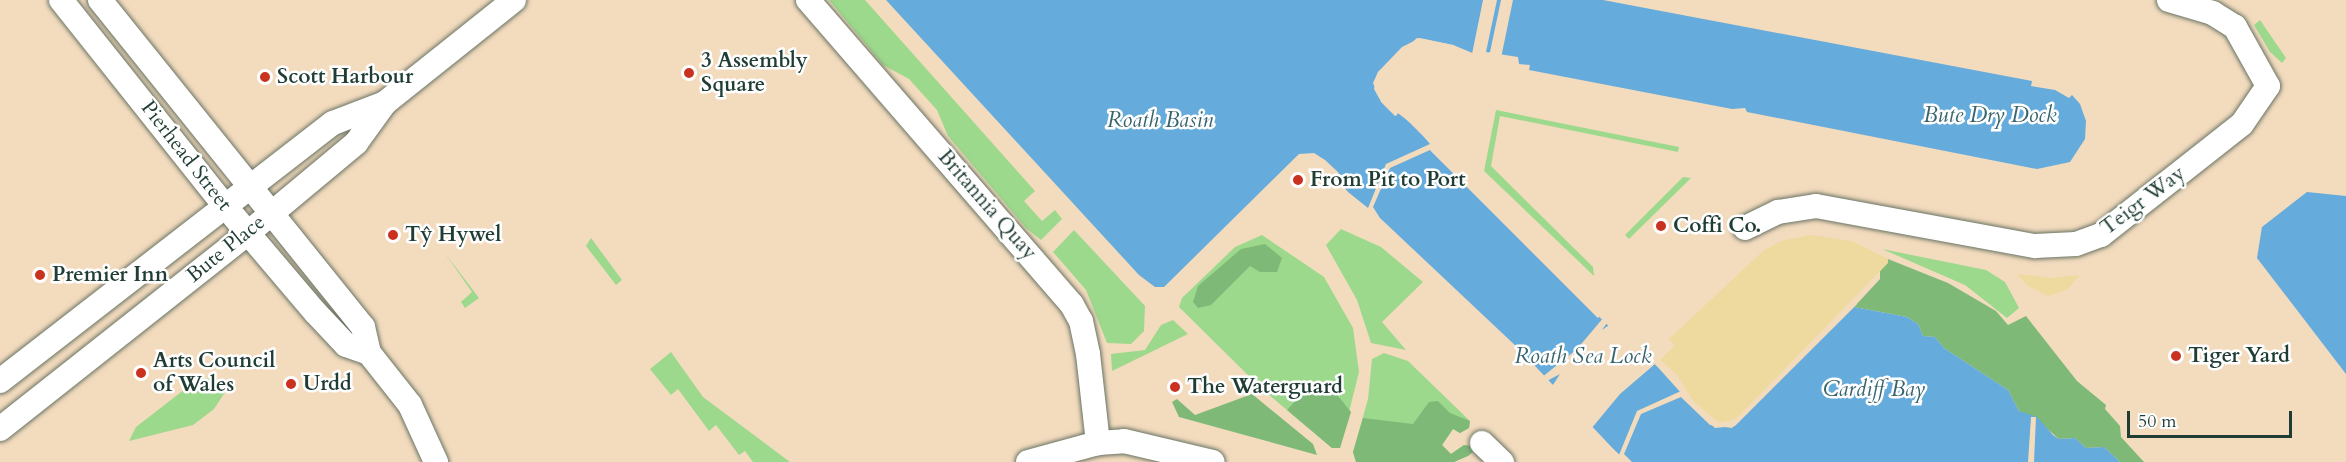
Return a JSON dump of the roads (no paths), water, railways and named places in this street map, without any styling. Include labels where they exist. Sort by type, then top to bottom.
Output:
[{"type":"street","name":"Pierhead Street","points":[[61,0],[248,233],[346,345],[369,353]]},
{"type":"street","name":"Pierhead Street","points":[[100,0],[363,327],[369,353],[410,405],[436,462]]},
{"type":"street","name":"Bute Place","points":[[0,429],[248,233],[356,143],[385,103],[514,0]]},
{"type":"street","name":"Britannia Quay","points":[[808,0],[1072,305],[1081,321],[1088,354],[1098,443]]},
{"type":"street","name":"Teigr Way","points":[[1745,228],[1778,212],[1816,206],[2035,246],[2076,244],[2101,235],[2242,124],[2268,86],[2247,42],[2235,27],[2213,13],[2169,0]]},
{"type":"street","name":"Bute Place","points":[[0,381],[333,123],[385,103]]},
{"type":"street","points":[[1028,462],[1098,443],[1124,441],[1212,462]]},
{"type":"street","points":[[1482,443],[1507,460]]},
{"type":"water","name":"Roath Basin","points":[[886,0],[1483,0],[1472,54],[1453,45],[1417,38],[1378,72],[1374,89],[1379,98],[1396,116],[1398,113],[1417,128],[1430,144],[1386,164],[1368,208],[1348,192],[1336,177],[1339,173],[1325,160],[1314,153],[1299,154],[1164,287],[1155,287],[1139,275]]},
{"type":"water","name":"Bute Dry Dock","points":[[1497,0],[1603,0],[2032,81],[2031,86],[2055,90],[2069,98],[2072,95],[2080,104],[2086,121],[2085,139],[2070,162],[2037,169],[1747,112],[1745,108],[1732,109],[1529,70],[1530,65],[1519,64],[1518,57],[1486,52]]},
{"type":"water","name":"Roath Sea Lock","points":[[1430,150],[1645,362],[1655,364],[1681,391],[1637,411],[1619,455],[1518,348],[1380,218],[1373,207],[1390,168]]},
{"type":"water","points":[[2307,192],[2346,196],[2346,374],[2257,258],[2262,227]]},
{"type":"water","name":"Cardiff Bay","points":[[1854,307],[1907,317],[1918,324],[1923,336],[1935,337],[1944,348],[2008,390],[2019,411],[2037,417],[2053,435],[2059,439],[2075,438],[2086,448],[2104,447],[2120,462],[1632,462],[1624,454],[1641,414],[1681,397],[1710,425],[1732,428]]},
{"type":"place","name":"3 Assembly Square","points":[[689,73]]},
{"type":"place","name":"Scott Harbour","points":[[265,77]]},
{"type":"place","name":"From Pit to Port","points":[[1298,180]]},
{"type":"place","name":"Coffi Co.","points":[[1661,226]]},
{"type":"place","name":"Tŷ Hywel","points":[[393,235]]},
{"type":"place","name":"Premier Inn","points":[[40,275]]},
{"type":"place","name":"Tiger Yard","points":[[2176,356]]},
{"type":"place","name":"Arts Council of Wales","points":[[141,373]]},
{"type":"place","name":"Urdd","points":[[291,384]]},
{"type":"place","name":"The Waterguard","points":[[1175,387]]}]
